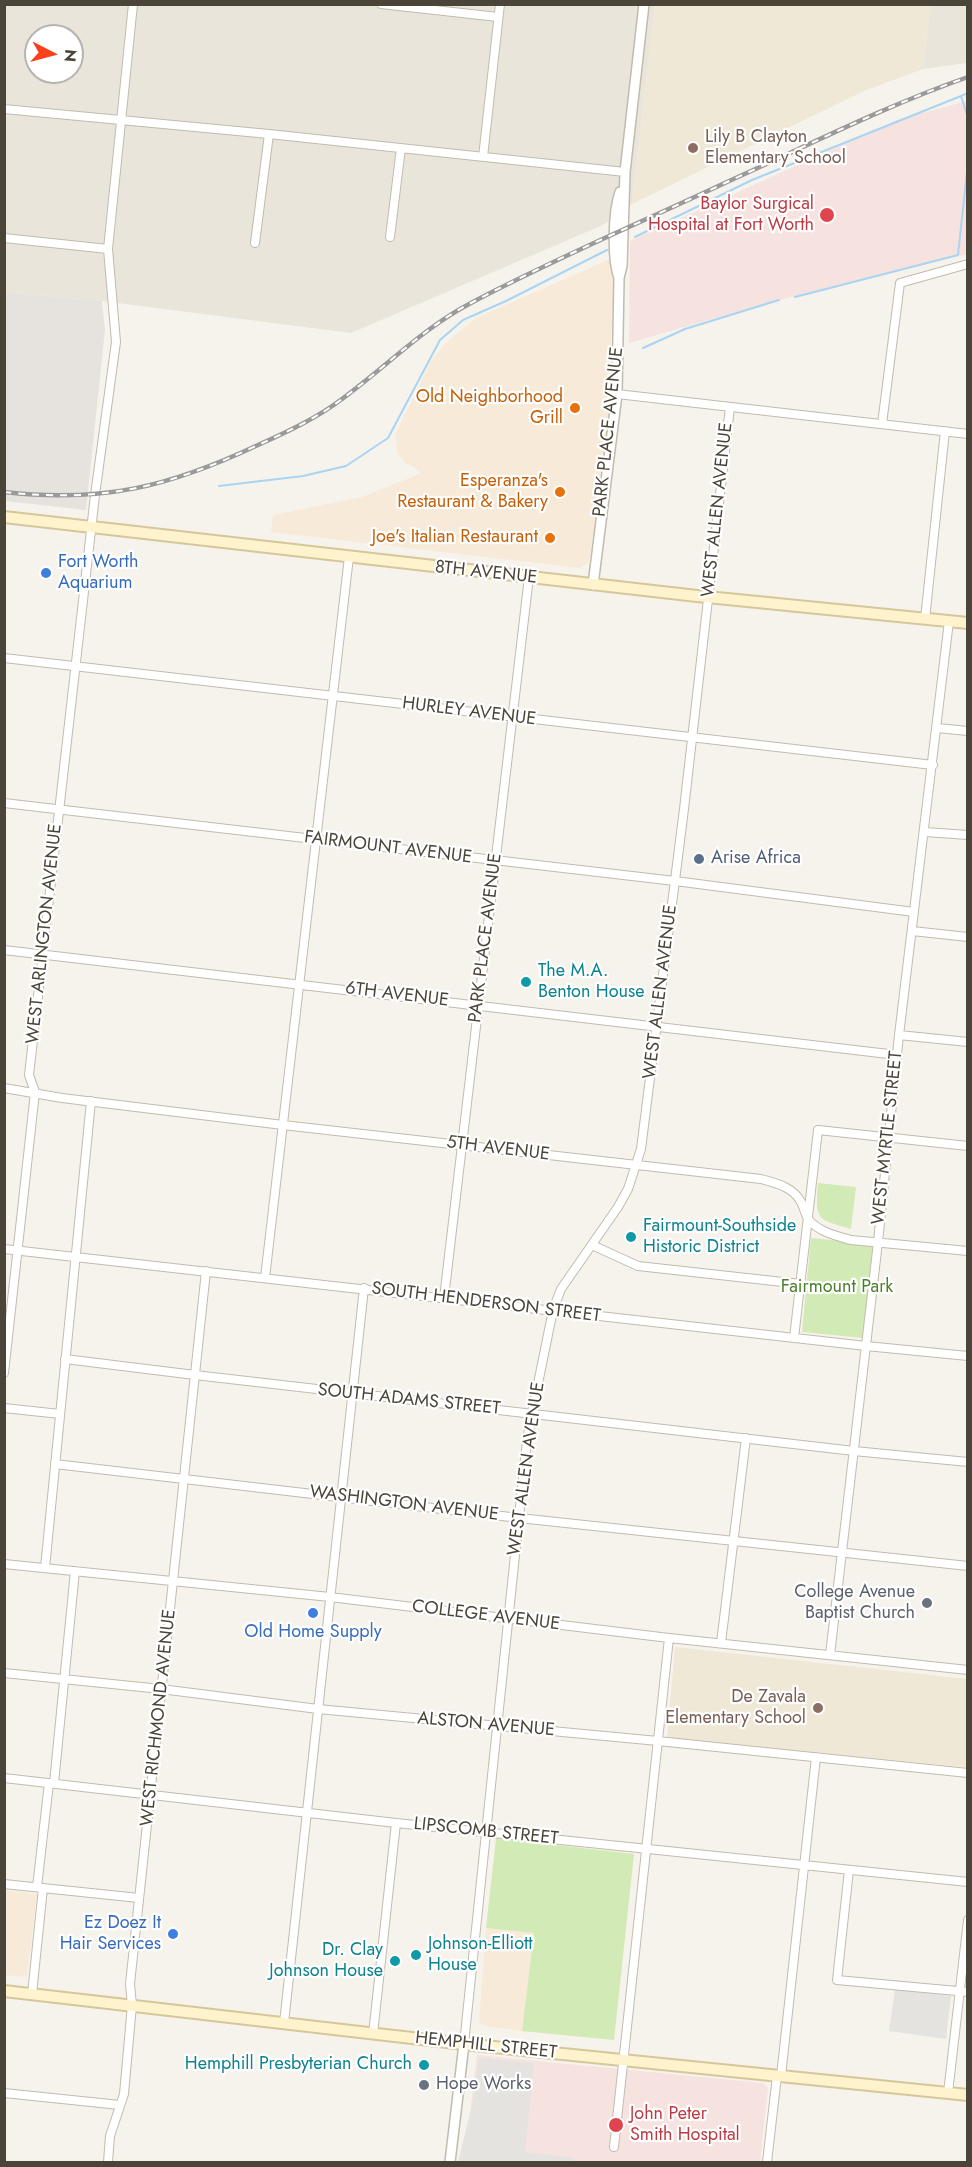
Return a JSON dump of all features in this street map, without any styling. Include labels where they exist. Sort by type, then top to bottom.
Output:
[{"type":"main road","name":"8TH AVENUE","points":[[4,517],[593,585],[968,623]]},
{"type":"main road","name":"HEMPHILL STREET","points":[[4,1991],[464,2044],[968,2095]]},
{"type":"street","name":"WEST ARLINGTON AVENUE","points":[[4,1373],[35,1092],[29,1076],[94,495],[116,342],[108,249],[133,4]]},
{"type":"street","points":[[381,4],[498,17]]},
{"type":"street","points":[[483,157],[500,4]]},
{"type":"street","name":"PARK PLACE AVENUE","points":[[593,585],[617,394],[625,172],[644,4]]},
{"type":"street","points":[[4,109],[269,134],[625,172]]},
{"type":"street","points":[[255,243],[269,134]]},
{"type":"street","points":[[390,237],[401,148]]},
{"type":"street","points":[[4,238],[108,249]]},
{"type":"street","points":[[882,424],[900,283],[968,264]]},
{"type":"street","points":[[617,394],[968,434]]},
{"type":"street","name":"WEST ALLEN AVENUE","points":[[450,2163],[532,1413],[553,1310],[561,1289],[628,1189],[641,1149],[693,738],[730,406]]},
{"type":"street","points":[[925,619],[945,431]]},
{"type":"street","points":[[265,1278],[349,557]]},
{"type":"street","name":"PARK PLACE AVENUE","points":[[444,1298],[529,577]]},
{"type":"street","name":"WEST MYRTLE STREET","points":[[830,1655],[878,1242],[899,1035],[949,621]]},
{"type":"street","name":"HURLEY AVENUE","points":[[4,658],[933,765]]},
{"type":"street","points":[[937,728],[968,731]]},
{"type":"street","name":"FAIRMOUNT AVENUE","points":[[4,803],[675,881],[914,912]]},
{"type":"street","points":[[925,831],[968,835]]},
{"type":"street","points":[[912,931],[968,937]]},
{"type":"street","name":"6TH AVENUE","points":[[4,950],[897,1055]]},
{"type":"street","points":[[899,1035],[968,1042]]},
{"type":"street","name":"5TH AVENUE","points":[[4,1088],[62,1098],[282,1125],[761,1179],[791,1190],[801,1201],[808,1219],[820,1229],[834,1235],[851,1240],[968,1251]]},
{"type":"street","points":[[45,1568],[91,1101]]},
{"type":"street","points":[[794,1338],[818,1130],[968,1146]]},
{"type":"street","points":[[592,1245],[613,1256],[646,1268],[801,1284]]},
{"type":"street","name":"SOUTH HENDERSON STREET","points":[[4,1249],[968,1356]]},
{"type":"street","name":"WEST RICHMOND AVENUE","points":[[108,2163],[110,2136],[124,2094],[132,2006],[130,1984],[206,1271]]},
{"type":"street","points":[[284,2023],[364,1288]]},
{"type":"street","name":"SOUTH ADAMS STREET","points":[[66,1359],[195,1376],[968,1462]]},
{"type":"street","points":[[4,1408],[60,1414]]},
{"type":"street","points":[[721,1643],[746,1438]]},
{"type":"street","name":"WASHINGTON AVENUE","points":[[55,1464],[519,1518],[968,1566]]},
{"type":"street","name":"COLLEGE AVENUE","points":[[4,1564],[330,1597],[669,1638],[968,1670]]},
{"type":"street","points":[[32,1994],[40,1887],[75,1571]]},
{"type":"street","points":[[614,2147],[669,1638]]},
{"type":"street","name":"ALSTON AVENUE","points":[[4,1672],[318,1709],[968,1773]]},
{"type":"street","points":[[767,2163],[805,1866],[816,1757]]},
{"type":"street","name":"LIPSCOMB STREET","points":[[4,1778],[151,1793],[396,1823],[968,1882]]},
{"type":"street","points":[[373,2034],[396,1823]]},
{"type":"street","points":[[849,1870],[837,1980],[963,1992]]},
{"type":"street","points":[[4,1884],[139,1898]]},
{"type":"street","points":[[948,2093],[963,1992],[968,1920]]},
{"type":"street","points":[[4,2092],[120,2106]]},
{"type":"shaded area","name":"Lily B Clayton Elementary School","points":[[655,4],[930,5],[923,69],[864,91],[632,204]]},
{"type":"shaded area","points":[[4,5],[655,5],[632,204],[603,225],[351,333],[102,301],[5,292]]},
{"type":"shaded area","points":[[930,5],[967,5],[967,63],[923,69]]},
{"type":"shaded area","name":"Baylor Surgical Hospital at Fort Worth","points":[[967,101],[967,254],[775,301],[629,343],[630,241],[899,119]]},
{"type":"shaded area","points":[[615,257],[610,370],[611,402],[607,448],[589,562],[580,568],[271,532],[273,515],[362,497],[422,473],[406,464],[398,454],[395,435],[431,361],[448,341],[476,318]]},
{"type":"shaded area","points":[[5,292],[102,301],[105,330],[86,510],[5,501]]},
{"type":"shaded area","name":"De Zavala Elementary School","points":[[675,1647],[967,1679],[966,1767],[667,1738]]},
{"type":"shaded area","points":[[5,1890],[37,1894],[27,1977],[5,1975]]},
{"type":"shaded area","points":[[486,1928],[534,1933],[522,2031],[485,2026],[479,2022]]},
{"type":"shaded area","points":[[895,1989],[951,1996],[946,2039],[889,2031]]},
{"type":"shaded area","name":"John Peter Smith Hospital","points":[[477,2055],[763,2083],[768,2088],[760,2162],[464,2162]]},
{"type":"shaded area","points":[[478,2058],[534,2063],[525,2152],[575,2158],[575,2162],[458,2162],[474,2097]]},
{"type":"green space","points":[[818,1183],[856,1187],[851,1229],[831,1223],[821,1217],[817,1205]]},
{"type":"green space","name":"Fairmount Park","points":[[811,1238],[873,1244],[863,1338],[802,1332]]},
{"type":"green space","points":[[496,1838],[634,1854],[614,2040],[522,2031],[534,1933],[486,1928]]},
{"type":"waterway","points":[[968,93],[961,96],[968,118]]},
{"type":"waterway","points":[[635,237],[752,180],[961,96]]},
{"type":"waterway","points":[[795,297],[958,255],[968,162]]},
{"type":"waterway","points":[[219,486],[303,476],[346,466],[388,438],[440,340],[463,320],[607,250]]},
{"type":"waterway","points":[[643,348],[685,329],[779,300]]},
{"type":"railway","points":[[4,492],[40,495],[104,493],[165,481],[226,460],[291,430],[332,406],[437,324],[471,303],[566,256],[846,127],[968,77]]},
{"type":"place","name":"Lily B Clayton Elementary School","points":[[693,148]]},
{"type":"place","name":"Baylor Surgical Hospital at Fort Worth","points":[[827,215]]},
{"type":"place","name":"Old Neighborhood Grill","points":[[575,408]]},
{"type":"place","name":"Esperanza's Restaurant & Bakery","points":[[560,492]]},
{"type":"place","name":"Joe's Italian Restaurant","points":[[550,538]]},
{"type":"place","name":"Fort Worth Aquarium","points":[[46,573]]},
{"type":"place","name":"Arise Africa","points":[[699,859]]},
{"type":"place","name":"The M.A. Benton House","points":[[526,982]]},
{"type":"place","name":"Fairmount-Southside Historic District","points":[[631,1237]]},
{"type":"place","name":"College Avenue Baptist Church","points":[[927,1603]]},
{"type":"place","name":"Old Home Supply","points":[[313,1613]]},
{"type":"place","name":"De Zavala Elementary School","points":[[818,1708]]},
{"type":"place","name":"Ez Doez It Hair Services","points":[[173,1934]]},
{"type":"place","name":"Johnson-Elliott House","points":[[416,1955]]},
{"type":"place","name":"Dr. Clay Johnson House","points":[[395,1961]]},
{"type":"place","name":"Hemphill Presbyterian Church","points":[[424,2065]]},
{"type":"place","name":"Hope Works","points":[[424,2085]]},
{"type":"place","name":"John Peter Smith Hospital","points":[[616,2125]]}]
